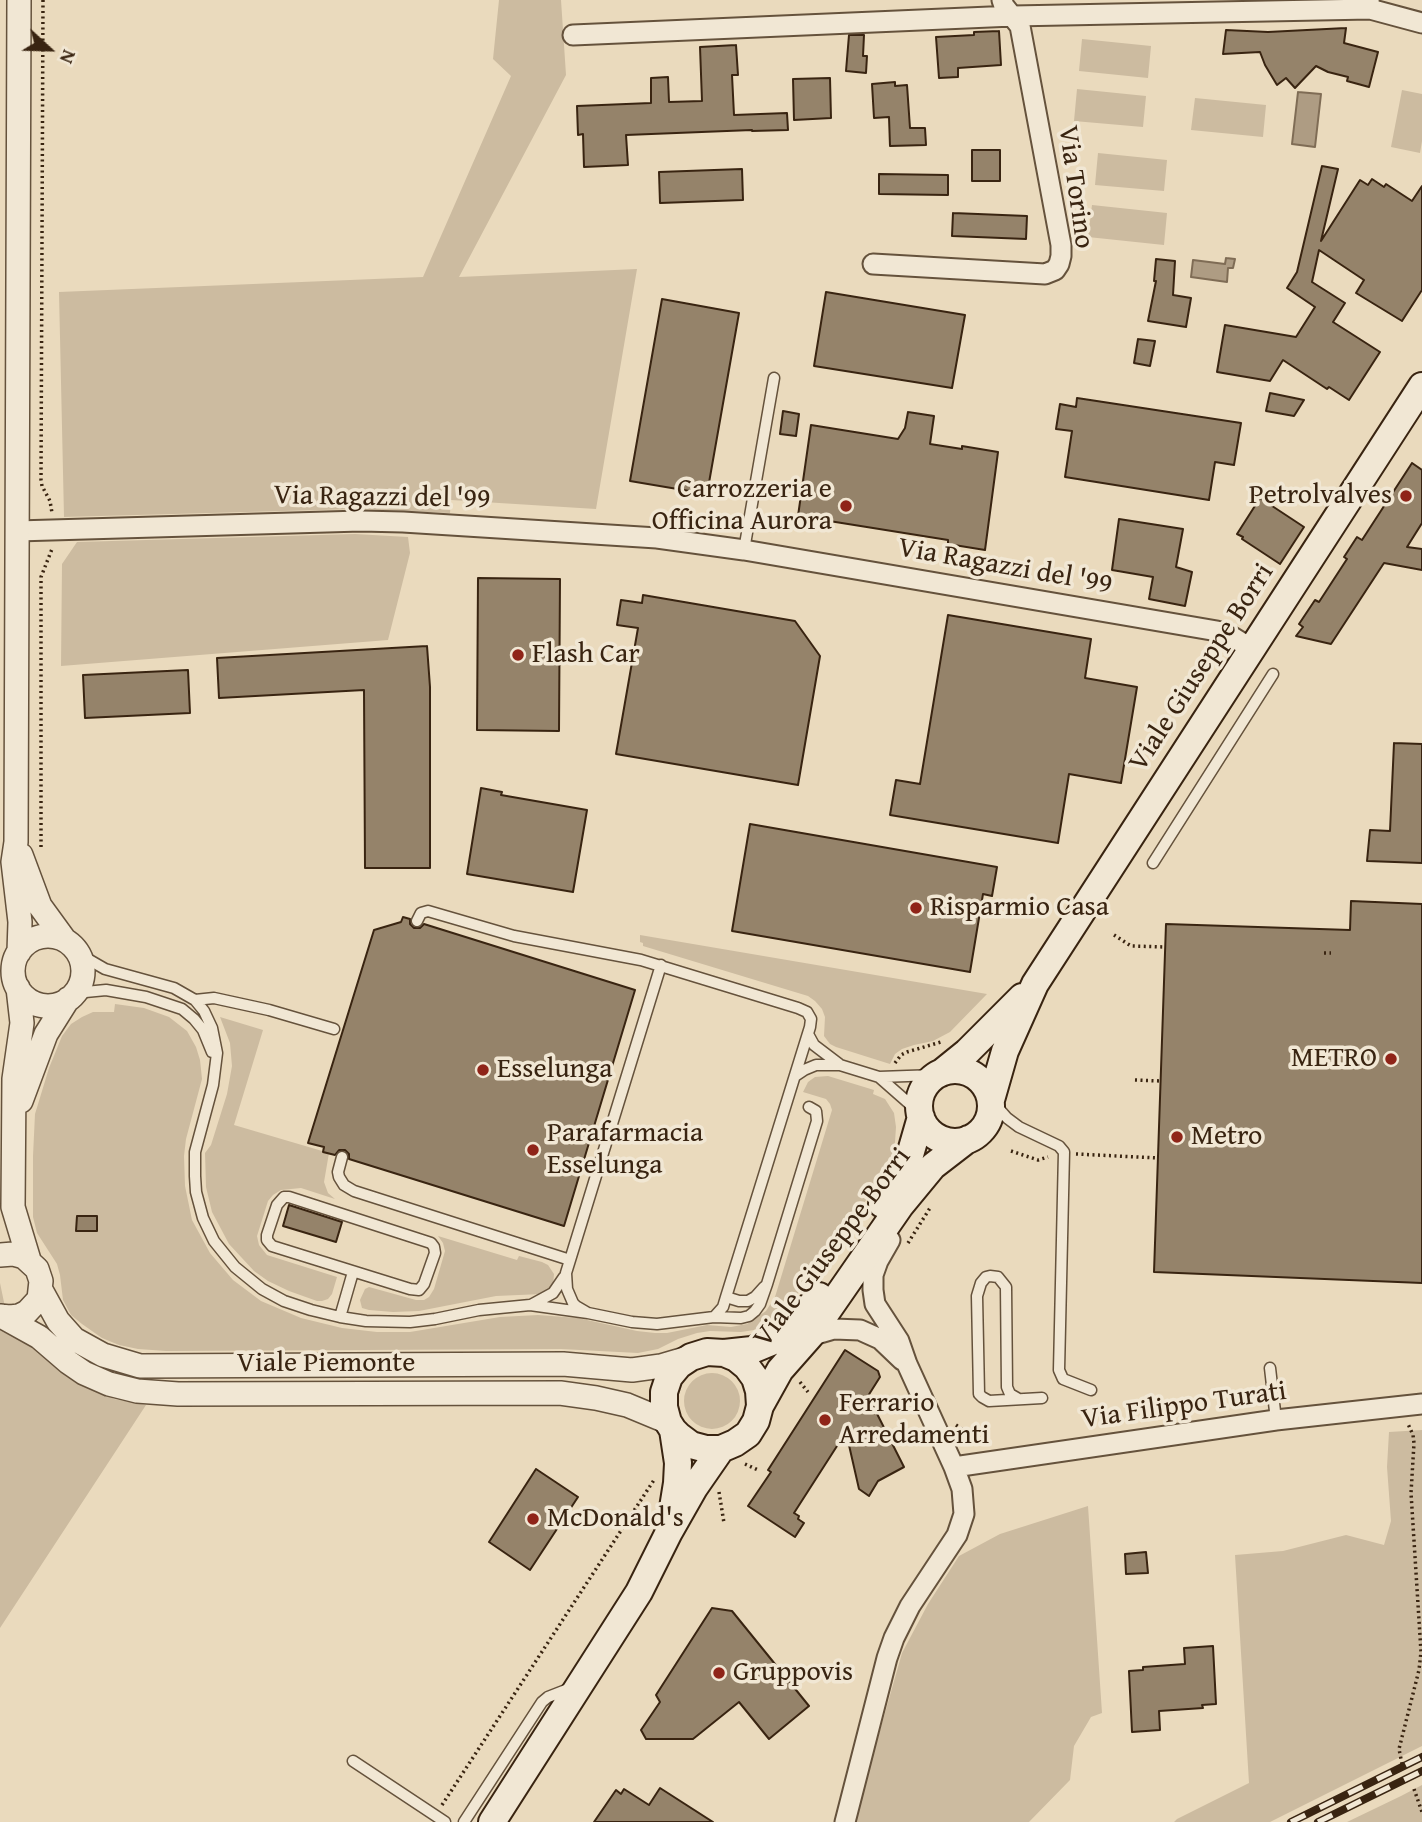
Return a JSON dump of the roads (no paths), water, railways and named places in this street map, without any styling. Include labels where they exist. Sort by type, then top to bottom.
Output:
[{"type":"main road","name":"Viale Giuseppe Borri","points":[[921,1115],[927,1128],[948,1141],[960,1142],[977,1135],[987,1122],[1005,1051],[1035,984],[1422,386]]},
{"type":"main road","name":"Viale Giuseppe Borri","points":[[669,1532],[678,1475],[676,1442],[664,1407],[664,1392],[669,1377],[678,1365],[691,1357],[707,1352],[747,1351],[785,1335],[840,1268],[901,1174],[911,1154],[921,1115],[920,1097],[925,1086],[967,1052],[1035,984]]},
{"type":"main road","points":[[938,1074],[960,1070],[969,1073],[985,1085],[991,1100]]},
{"type":"main road","name":"Viale Giuseppe Borri","points":[[492,1822],[639,1592],[698,1481],[730,1455],[735,1443],[748,1434],[780,1370],[810,1336],[900,1206],[927,1191],[940,1160],[968,1139]]},
{"type":"main road","name":"Viale Giuseppe Borri","points":[[723,1353],[736,1358],[755,1378],[760,1406]]},
{"type":"main road","points":[[670,1426],[691,1445],[730,1455]]},
{"type":"street","points":[[19,0],[17,531],[10,856],[20,922],[19,952]]},
{"type":"street","points":[[573,35],[1007,8],[1369,4],[1422,23]]},
{"type":"street","name":"Via Torino","points":[[873,264],[1045,274],[1057,267],[1061,245],[1020,26],[1007,8]]},
{"type":"street","name":"Via Ragazzi del '99","points":[[17,531],[402,522],[635,536],[744,550],[1217,631],[1252,649]]},
{"type":"street","points":[[10,856],[40,906],[82,964],[83,974],[80,984],[43,1041],[15,1117]]},
{"type":"street","points":[[29,1261],[13,1207],[15,1069],[22,1023],[18,988],[14,979],[15,960],[26,944],[44,936],[54,936],[71,947]]},
{"type":"street","points":[[18,988],[30,1000],[39,1004],[59,1004],[72,996]]},
{"type":"street","points":[[845,1822],[894,1638],[910,1606],[962,1524],[964,1503],[954,1466],[899,1341],[877,1309],[874,1298],[873,1283],[878,1261],[911,1210],[927,1191]]},
{"type":"street","points":[[0,1242],[13,1207]]},
{"type":"street","points":[[0,1255],[13,1254],[29,1261]]},
{"type":"street","name":"Viale Piemonte","points":[[29,1261],[40,1275],[41,1290],[62,1328],[80,1343],[112,1359],[148,1366],[562,1364],[632,1370],[661,1366],[691,1357]]},
{"type":"street","points":[[0,1316],[19,1316],[27,1312],[34,1306],[41,1290]]},
{"type":"street","name":"Viale Piemonte","points":[[0,1316],[39,1337],[84,1373],[109,1384],[137,1391],[177,1394],[560,1393],[627,1405],[670,1426]]},
{"type":"street","points":[[810,1336],[834,1329],[860,1330],[880,1339],[907,1364]]},
{"type":"street","name":"Via Filippo Turati","points":[[954,1466],[1276,1420],[1422,1404]]},
{"type":"lane","points":[[744,550],[774,378]]},
{"type":"lane","points":[[1153,863],[1273,674]]},
{"type":"lane","points":[[417,921],[421,913],[428,911],[504,934],[661,965],[807,1013],[811,1019],[795,1077],[723,1307],[715,1317]]},
{"type":"lane","points":[[71,947],[105,969],[183,992],[195,1000],[204,1011],[215,1036],[217,1054],[215,1074],[194,1159],[195,1184],[206,1226],[229,1260],[262,1289],[300,1307],[340,1317],[410,1322],[479,1310],[530,1306],[657,1324],[749,1316],[760,1304],[767,1284],[817,1121],[816,1111],[809,1107]]},
{"type":"lane","points":[[530,1306],[553,1293],[566,1273],[661,965]]},
{"type":"lane","points":[[72,996],[106,990],[146,997],[182,1009],[203,1030],[212,1051],[215,1074]]},
{"type":"lane","points":[[195,1000],[214,998],[269,1010],[334,1029]]},
{"type":"lane","points":[[808,1034],[814,1045],[840,1065]]},
{"type":"lane","points":[[795,1077],[816,1065],[840,1065],[879,1077],[938,1074]]},
{"type":"lane","points":[[879,1077],[921,1115]]},
{"type":"lane","points":[[991,1100],[1018,1127],[1061,1148],[1065,1153],[1059,1370],[1063,1379],[1091,1390]]},
{"type":"lane","points":[[342,1157],[339,1177],[344,1185],[354,1191],[570,1260]]},
{"type":"lane","points":[[289,1197],[429,1242],[434,1247],[435,1253],[424,1284],[419,1290],[353,1272],[277,1248],[268,1242],[267,1235],[280,1200],[289,1197]]},
{"type":"lane","points":[[340,1317],[353,1272]]},
{"type":"lane","points":[[566,1273],[566,1284],[573,1303],[588,1313]]},
{"type":"lane","points":[[1017,1398],[1010,1394],[1007,1387],[1006,1287],[998,1278],[990,1276],[981,1283],[977,1296],[978,1391],[982,1398],[989,1401],[1042,1398]]},
{"type":"lane","points":[[726,1297],[748,1301],[767,1284]]},
{"type":"lane","points":[[1270,1368],[1276,1420]]},
{"type":"lane","points":[[464,1822],[545,1699],[582,1684]]},
{"type":"lane","points":[[353,1761],[445,1822]]},
{"type":"railway","points":[[1291,1822],[1422,1757]]},
{"type":"railway","points":[[1318,1822],[1422,1771]]},
{"type":"place","name":"Petrolvalves","points":[[1406,496]]},
{"type":"place","name":"Carrozzeria e Officina Aurora","points":[[846,506]]},
{"type":"place","name":"Flash Car","points":[[518,655]]},
{"type":"place","name":"Risparmio Casa","points":[[916,908]]},
{"type":"place","name":"METRO","points":[[1391,1059]]},
{"type":"place","name":"Esselunga","points":[[483,1070]]},
{"type":"place","name":"Metro","points":[[1177,1137]]},
{"type":"place","name":"Parafarmacia Esselunga","points":[[533,1150]]},
{"type":"place","name":"Ferrario Arredamenti","points":[[825,1420]]},
{"type":"place","name":"McDonald's","points":[[533,1519]]},
{"type":"place","name":"Gruppovis","points":[[719,1673]]}]
